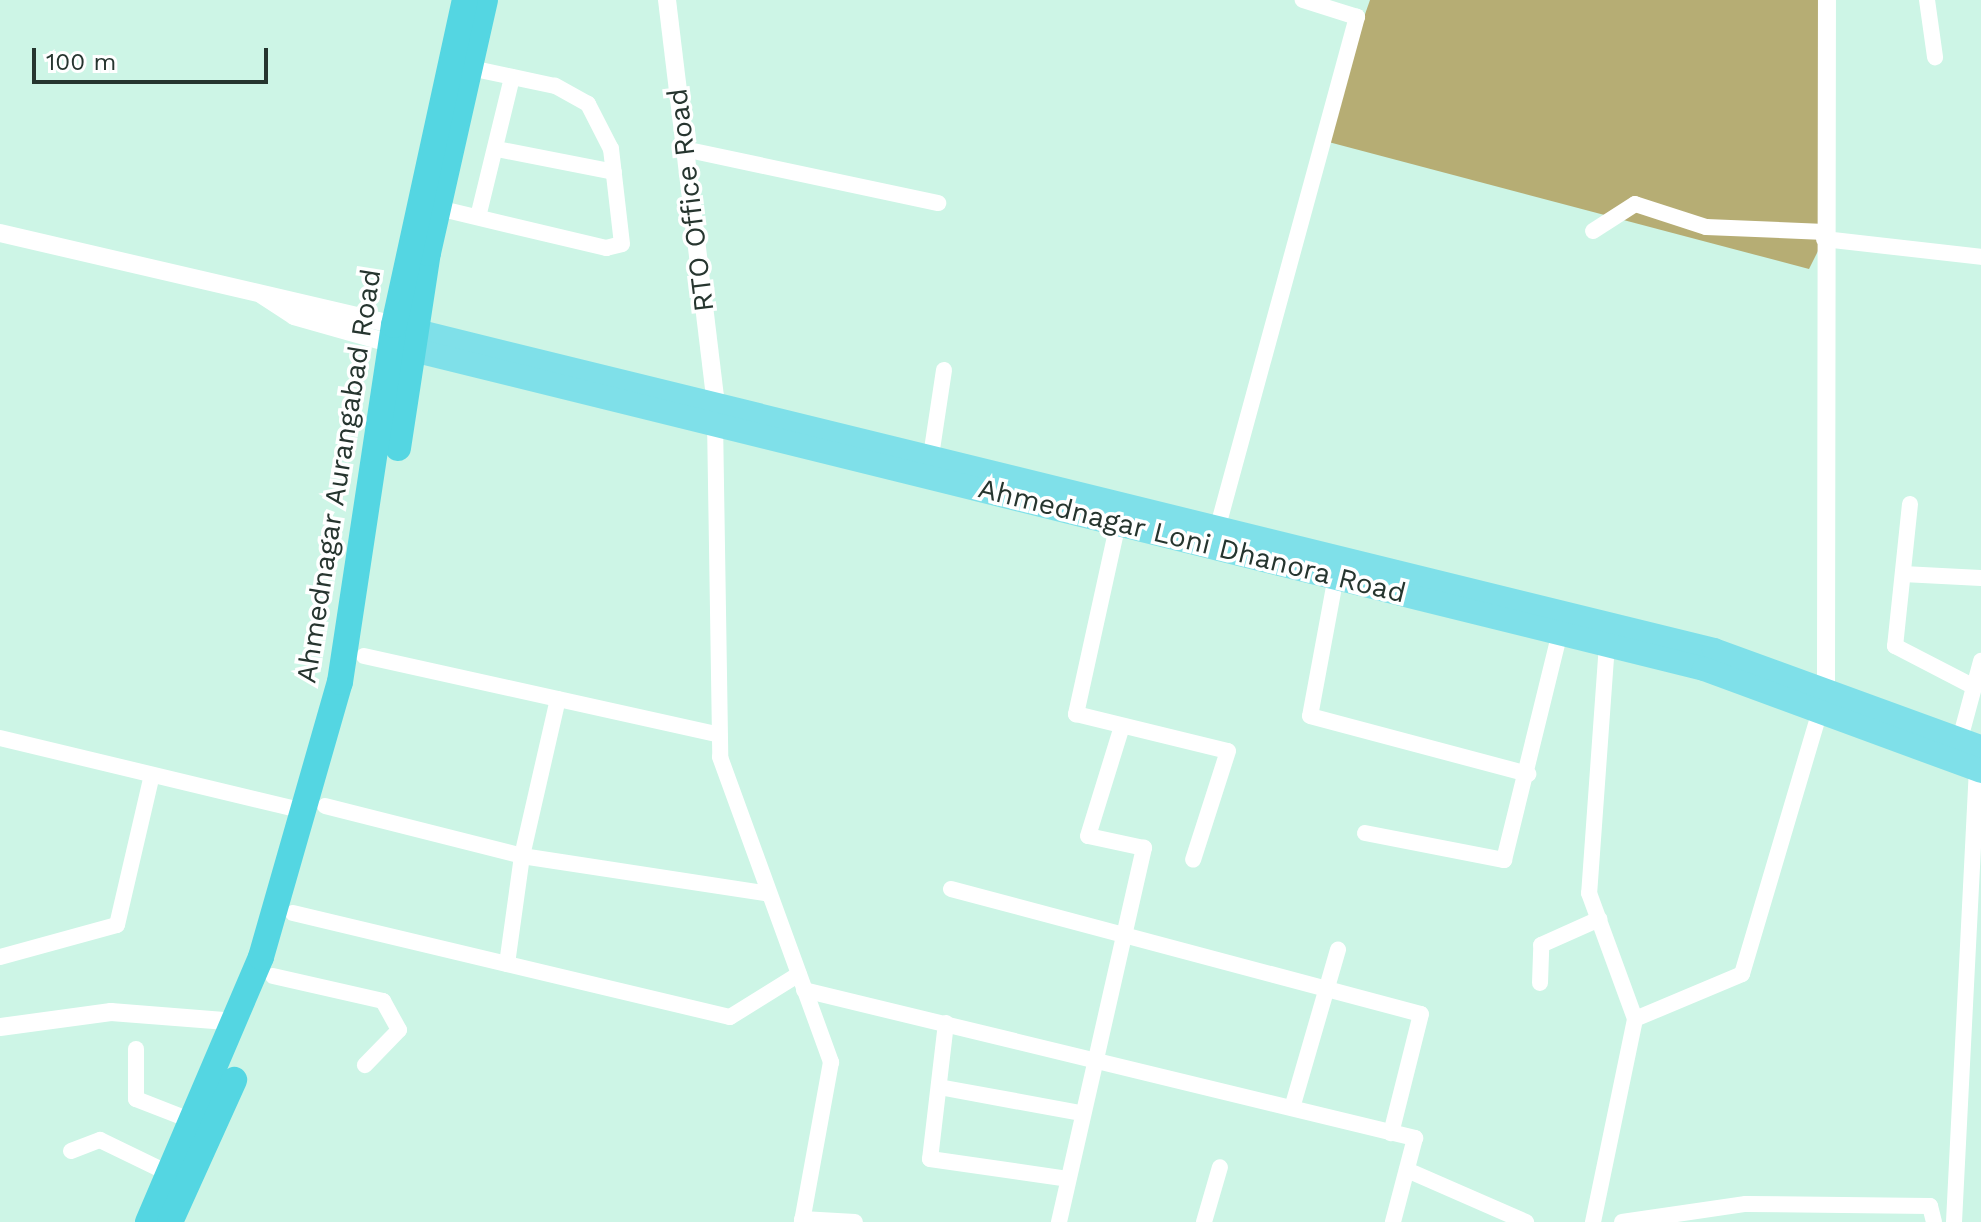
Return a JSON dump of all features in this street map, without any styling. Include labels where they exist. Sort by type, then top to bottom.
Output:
[{"type":"highway","name":"Ahmednagar Aurangabad Road","points":[[148,1222],[237,1022],[315,808],[357,605],[465,0]]},
{"type":"highway","points":[[170,1222],[273,976],[293,913],[315,808],[364,656],[403,338],[438,208],[485,0]]},
{"type":"main road","name":"Ahmednagar Loni Dhanora Road","points":[[403,338],[931,456],[1714,650],[1823,698],[1975,756]]},
{"type":"main road","name":"Ahmednagar Loni Dhanora Road","points":[[715,410],[1118,523],[1823,698],[1975,756]]},
{"type":"street","name":"RTO Office Road","points":[[667,0],[715,410]]},
{"type":"street","points":[[1303,0],[1357,17]]},
{"type":"street","points":[[1218,526],[1363,0]]},
{"type":"street","points":[[1635,1019],[1742,974],[1823,698],[1827,0]]},
{"type":"street","points":[[1927,0],[1935,57]]},
{"type":"street","points":[[438,208],[606,248],[622,244],[611,149],[588,104],[565,89],[470,68]]},
{"type":"street","points":[[478,217],[497,149],[512,77]]},
{"type":"street","points":[[497,149],[614,172]]},
{"type":"street","points":[[684,149],[938,203]]},
{"type":"street","points":[[1593,231],[1635,204],[1706,227],[1824,235],[1981,257]]},
{"type":"street","points":[[0,233],[262,295],[284,312],[403,338]]},
{"type":"street","points":[[931,456],[944,370]]},
{"type":"street","points":[[715,410],[720,757],[831,1062],[802,1220],[855,1222]]},
{"type":"street","points":[[1910,504],[1895,646],[1974,687]]},
{"type":"street","points":[[1118,523],[1076,714],[1228,751],[1193,860]]},
{"type":"street","points":[[1903,574],[1981,578]]},
{"type":"street","points":[[1336,576],[1310,716],[1528,774]]},
{"type":"street","points":[[1365,833],[1504,860],[1528,774],[1560,632]]},
{"type":"street","points":[[1593,1222],[1635,1019],[1589,893],[1607,644]]},
{"type":"street","points":[[364,656],[719,735]]},
{"type":"street","points":[[1954,1222],[1975,756],[1974,687],[1981,661]]},
{"type":"street","points":[[507,964],[522,856],[558,699]]},
{"type":"street","points":[[1059,1222],[1091,1059],[1125,936],[1144,848],[1088,836],[1122,726]]},
{"type":"street","points":[[0,738],[152,775],[315,808],[522,856],[769,894]]},
{"type":"street","points":[[0,957],[117,925],[152,775]]},
{"type":"street","points":[[951,889],[1421,1014],[1391,1133]]},
{"type":"street","points":[[293,913],[730,1017],[802,982],[946,1023],[1415,1138],[1393,1222]]},
{"type":"street","points":[[1540,983],[1541,945],[1599,919]]},
{"type":"street","points":[[1292,1108],[1338,950]]},
{"type":"street","points":[[273,976],[383,1001],[399,1030],[365,1065]]},
{"type":"street","points":[[0,1027],[111,1012],[237,1022]]},
{"type":"street","points":[[946,1023],[930,1159],[1068,1179]]},
{"type":"street","points":[[136,1049],[136,1099],[195,1122]]},
{"type":"street","points":[[939,1087],[1081,1113]]},
{"type":"street","points":[[71,1151],[100,1140],[170,1174]]},
{"type":"street","points":[[1204,1222],[1220,1167]]},
{"type":"street","points":[[1407,1170],[1526,1222]]},
{"type":"street","points":[[1622,1222],[1761,1204],[1930,1206],[1934,1222]]},
{"type":"shaded area","points":[[1370,0],[1830,0],[1824,239],[1809,269],[1321,140]]}]
